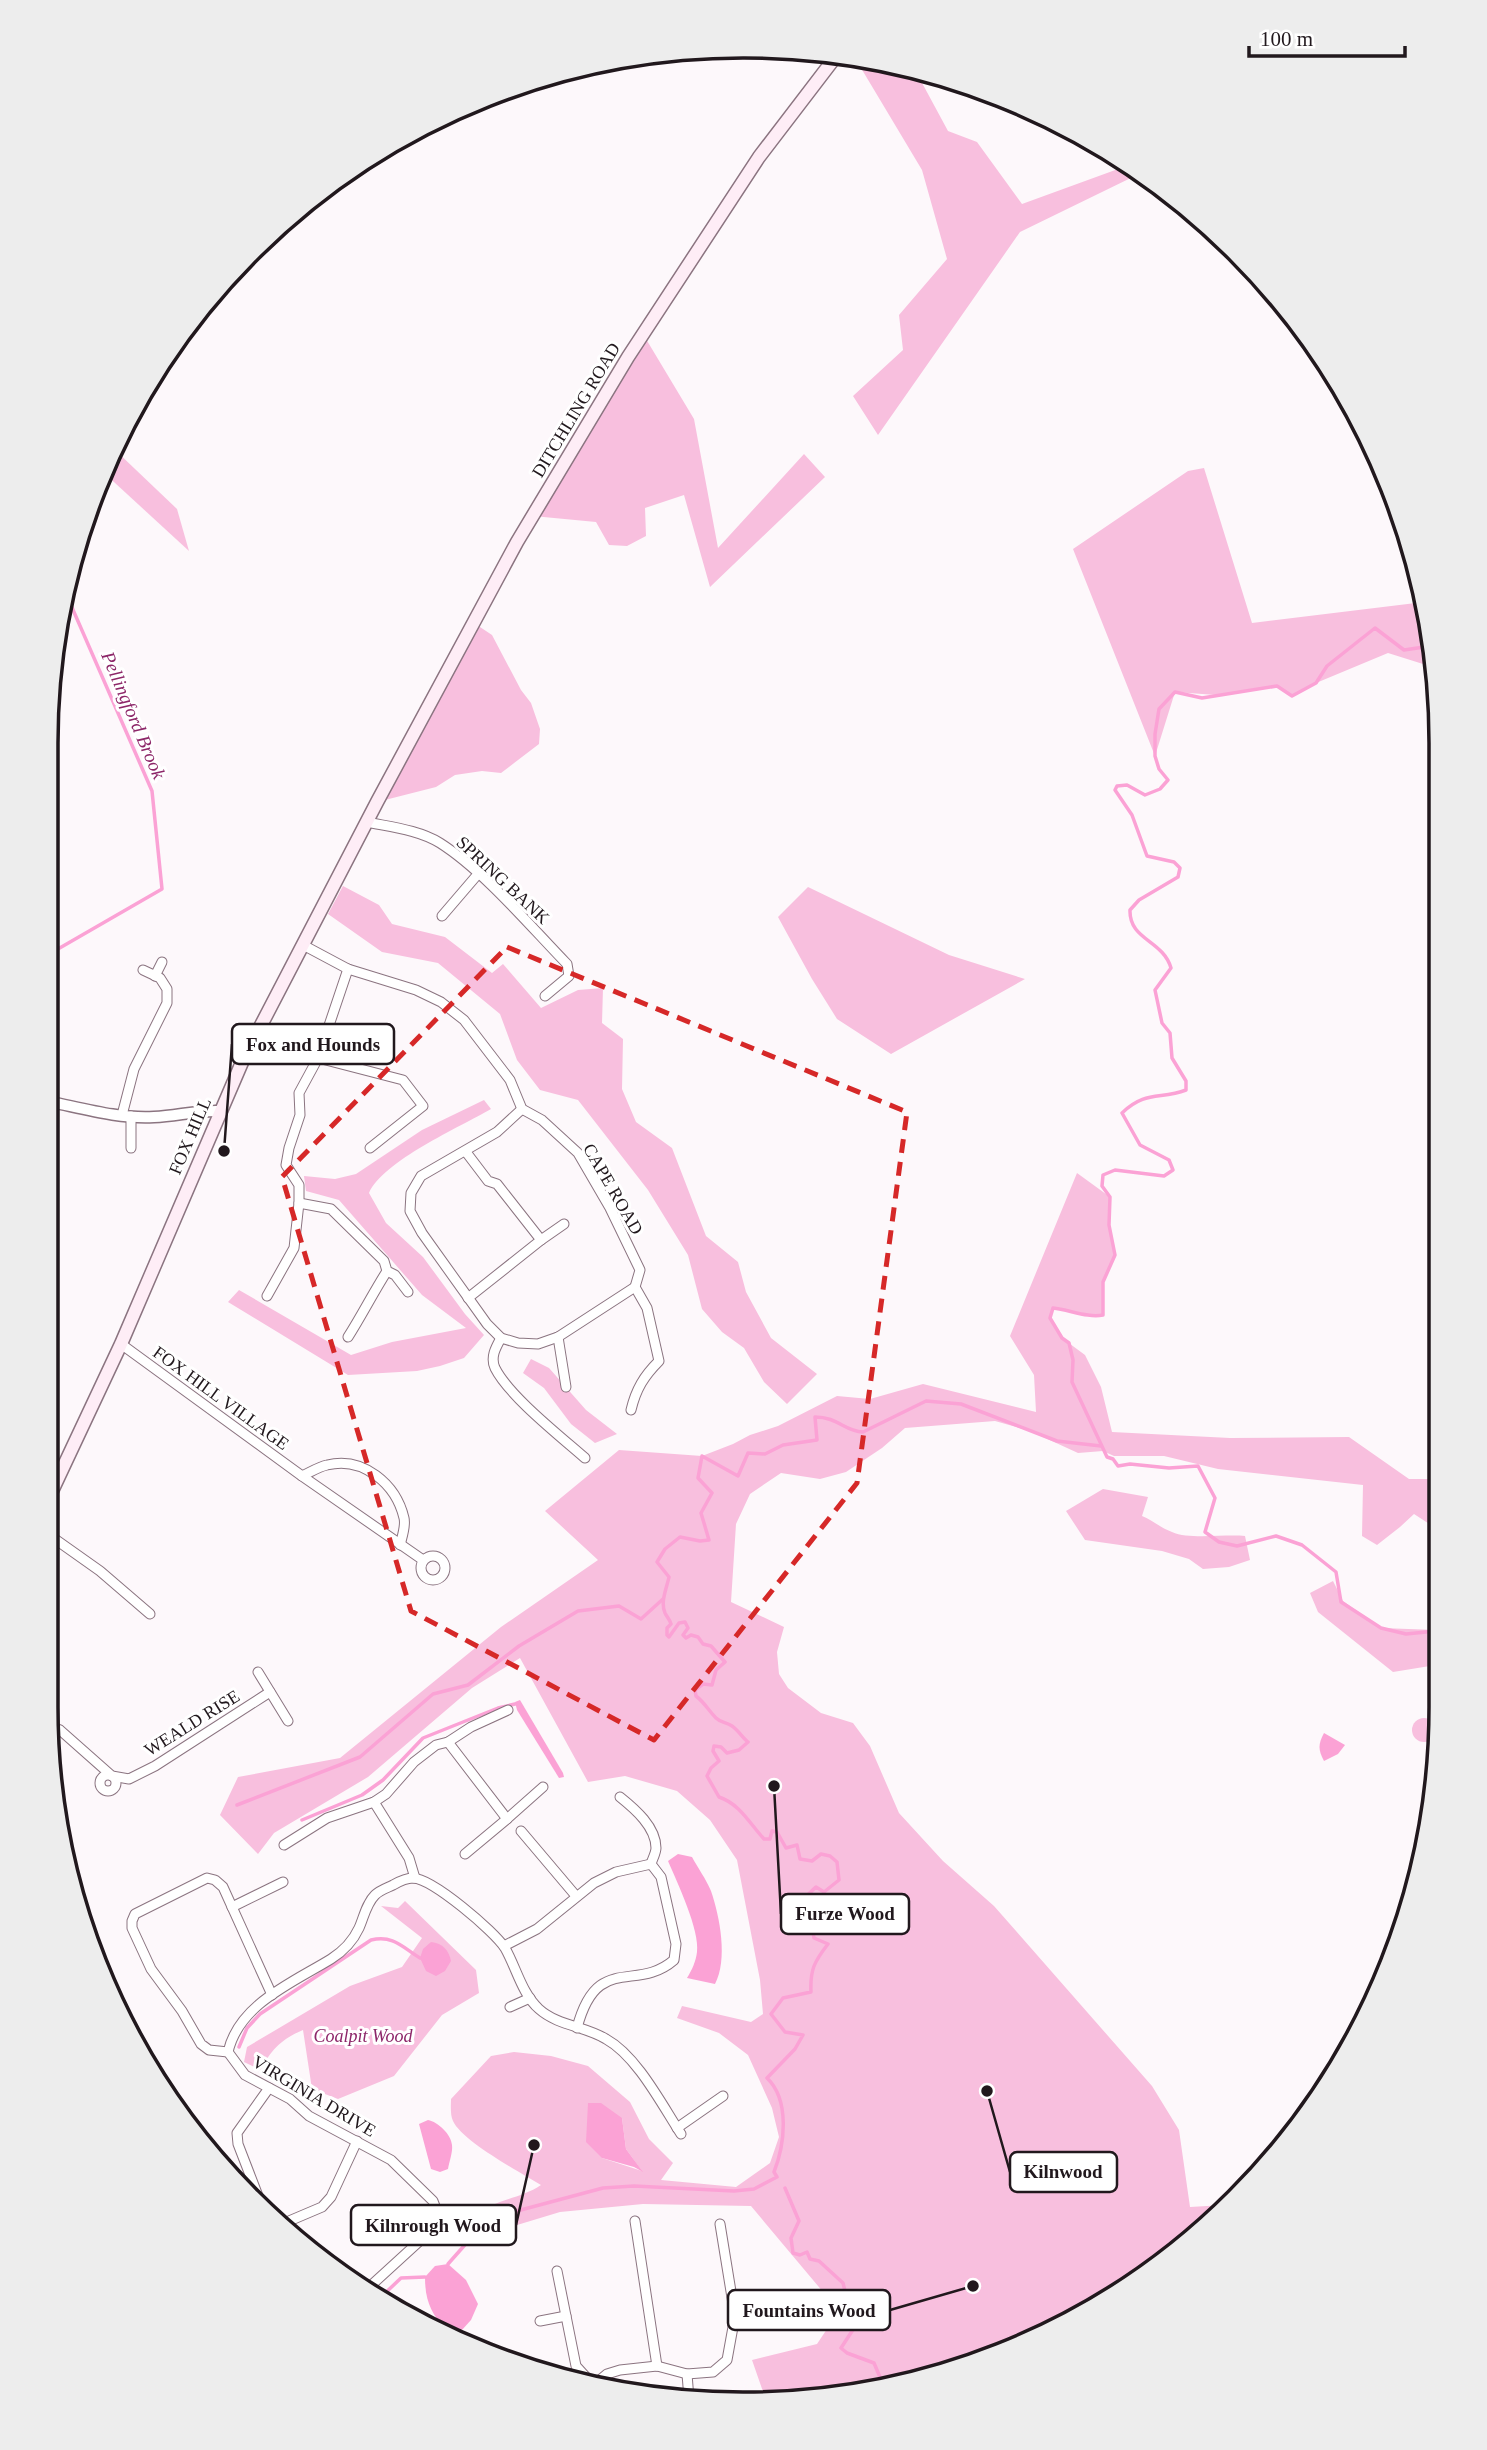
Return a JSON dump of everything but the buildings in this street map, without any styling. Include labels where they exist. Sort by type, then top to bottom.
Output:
[{"type":"main road","name":"DITCHLING ROAD","points":[[377,802],[517,542],[628,358],[758,157],[830,64]]},
{"type":"main road","name":"FOX HILL","points":[[58,1476],[121,1344],[243,1060],[377,802]]},
{"type":"street","name":"SPRING BANK","points":[[367,822],[411,832],[439,842],[478,874],[567,964],[569,976],[545,996]]},
{"type":"street","points":[[442,916],[478,874]]},
{"type":"street","points":[[303,945],[348,969],[416,990],[441,1002],[464,1020],[510,1080],[522,1108],[497,1132],[421,1177],[411,1193],[410,1211],[422,1233],[487,1324],[502,1338],[518,1343],[538,1344],[558,1337],[635,1287]]},
{"type":"street","points":[[155,976],[162,962]]},
{"type":"street","points":[[267,1296],[294,1248],[299,1185],[286,1165],[300,1115],[299,1093],[318,1058],[348,969]]},
{"type":"street","points":[[131,1148],[127,1116],[134,1069],[167,1003],[167,989],[160,978],[143,970]]},
{"type":"street","points":[[318,1058],[403,1080],[423,1106],[370,1148]]},
{"type":"street","points":[[58,1103],[127,1116],[155,1117],[201,1110],[220,1111]]},
{"type":"street","name":"CAPE ROAD","points":[[522,1108],[542,1120],[578,1153],[610,1208],[639,1270],[635,1287],[647,1308],[659,1361],[645,1376],[635,1393],[631,1410]]},
{"type":"street","points":[[466,1152],[488,1181],[497,1184],[541,1240]]},
{"type":"street","points":[[299,1203],[331,1209],[384,1261],[387,1271],[395,1275],[408,1292]]},
{"type":"street","points":[[468,1298],[564,1224]]},
{"type":"street","points":[[348,1337],[387,1271]]},
{"type":"street","points":[[558,1337],[566,1387]]},
{"type":"street","points":[[502,1338],[494,1350],[494,1366],[530,1408],[585,1458]]},
{"type":"street","name":"FOX HILL VILLAGE","points":[[121,1344],[423,1560]]},
{"type":"street","points":[[302,1476],[327,1464],[359,1465],[378,1475],[393,1492],[405,1521],[400,1545]]},
{"type":"street","points":[[58,1542],[100,1571],[150,1614]]},
{"type":"street","points":[[258,1672],[288,1721]]},
{"type":"street","name":"WEALD RISE","points":[[105,1774],[117,1782],[114,1789],[155,1766],[270,1692]]},
{"type":"street","points":[[284,1845],[327,1818],[374,1802],[386,1794],[414,1762],[436,1745],[448,1742],[471,1727],[508,1710]]},
{"type":"street","points":[[59,1730],[105,1774],[129,1779]]},
{"type":"street","points":[[448,1742],[507,1819]]},
{"type":"street","points":[[465,1854],[542,1787]]},
{"type":"street","points":[[620,1797],[635,1809],[650,1828],[656,1848],[650,1864]]},
{"type":"street","points":[[374,1802],[409,1858],[415,1878],[428,1882],[471,1913],[504,1947],[530,1998],[538,2008],[554,2019],[605,2038],[621,2050],[679,2131],[723,2096]]},
{"type":"street","points":[[521,1831],[576,1896]]},
{"type":"street","points":[[504,1947],[537,1929],[594,1882],[616,1872],[650,1864]]},
{"type":"street","points":[[577,2028],[588,1997],[610,1979],[664,1969],[674,1960],[676,1944],[662,1877],[650,1864]]},
{"type":"street","points":[[228,2052],[209,2050],[201,2044],[182,2011],[151,1969],[132,1928],[135,1914],[207,1878],[215,1880],[223,1887],[272,1995]]},
{"type":"street","name":"VIRGINIA DRIVE","points":[[373,2283],[435,2227],[438,2214],[433,2201],[391,2160],[309,2116],[290,2099],[245,2075],[228,2052],[232,2035],[247,2013],[341,1952],[358,1931],[376,1893],[402,1880],[415,1878]]},
{"type":"street","points":[[232,1907],[283,1882]]},
{"type":"street","points":[[510,2007],[530,1998]]},
{"type":"street","points":[[254,2186],[238,2144],[237,2133],[269,2088]]},
{"type":"street","points":[[290,2221],[322,2207],[331,2197],[357,2141]]},
{"type":"street","points":[[635,2221],[657,2366]]},
{"type":"street","points":[[604,2378],[620,2370],[657,2366],[687,2374],[713,2372],[727,2360],[735,2316],[720,2224]]},
{"type":"street","points":[[557,2271],[576,2366],[583,2373]]},
{"type":"street","points":[[540,2321],[566,2316]]},
{"type":"street","points":[[687,2374],[689,2390]]},
{"type":"highlighted area","points":[[507,947],[907,1112],[857,1483],[654,1740],[411,1611],[282,1177]]},
{"type":"green space","points":[[861,68],[921,81],[948,131],[977,142],[1022,204],[1118,169],[1131,178],[1020,232],[878,435],[853,396],[903,350],[899,315],[947,259],[922,170]]},
{"type":"green space","points":[[643,334],[694,419],[718,548],[804,454],[825,477],[710,587],[684,495],[645,508],[646,536],[627,546],[609,545],[596,522],[533,516]]},
{"type":"green space","points":[[121,456],[177,509],[189,551],[111,479]]},
{"type":"green space","points":[[1204,468],[1252,623],[1414,603],[1424,664],[1388,653],[1292,696],[1277,686],[1216,695],[1175,692],[1155,756],[1073,549],[1188,471]]},
{"type":"green space","points":[[474,623],[492,635],[521,690],[531,703],[540,729],[539,744],[501,773],[482,771],[455,775],[436,787],[377,802]]},
{"type":"green space","points":[[343,886],[379,905],[392,924],[445,937],[492,973],[503,964],[541,1008],[578,990],[603,988],[602,1023],[623,1039],[622,1089],[636,1122],[672,1148],[706,1236],[738,1262],[746,1292],[771,1338],[817,1374],[787,1404],[764,1382],[744,1348],[722,1332],[702,1309],[688,1255],[648,1190],[578,1100],[540,1090],[517,1060],[500,1014],[438,963],[382,952],[328,914]]},
{"type":"green space","points":[[808,887],[949,955],[1025,979],[891,1054],[837,1019],[778,917]]},
{"type":"green space","points":[[484,1100],[491,1109],[406,1157],[377,1181],[369,1193],[386,1223],[423,1257],[484,1335],[464,1358],[417,1371],[348,1375],[228,1302],[239,1290],[351,1355],[392,1342],[466,1328],[422,1295],[339,1200],[306,1191],[304,1176],[335,1179],[356,1174],[422,1130]]},
{"type":"green space","points":[[1077,1173],[1110,1197],[1109,1225],[1115,1255],[1103,1282],[1103,1315],[1085,1315],[1054,1308],[1050,1318],[1062,1338],[1085,1355],[1101,1387],[1112,1432],[1230,1438],[1349,1437],[1409,1479],[1429,1479],[1429,1524],[1414,1514],[1377,1545],[1362,1536],[1363,1485],[1218,1469],[1164,1456],[1114,1456],[1103,1451],[1078,1453],[1030,1431],[995,1421],[905,1428],[882,1448],[846,1472],[820,1479],[781,1473],[750,1494],[736,1524],[731,1602],[784,1627],[777,1652],[779,1674],[788,1688],[821,1713],[853,1723],[870,1746],[899,1813],[943,1861],[994,1906],[1152,2086],[1179,2130],[1190,2207],[1213,2206],[1161,2251],[1124,2277],[1047,2322],[1006,2340],[921,2369],[877,2379],[788,2391],[763,2392],[752,2360],[817,2344],[839,2311],[751,2206],[643,2204],[560,2212],[484,2235],[473,2219],[480,2212],[541,2185],[468,2138],[453,2121],[451,2113],[451,2099],[491,2056],[514,2052],[551,2056],[588,2066],[630,2102],[649,2139],[673,2163],[661,2180],[736,2187],[770,2163],[779,2137],[772,2108],[748,2055],[719,2033],[677,2018],[682,2006],[751,2022],[763,2014],[760,1980],[737,1860],[710,1820],[677,1791],[625,1776],[588,1782],[520,1658],[472,1688],[368,1777],[274,1833],[258,1854],[220,1815],[238,1777],[340,1758],[501,1627],[598,1560],[545,1511],[619,1450],[702,1456],[778,1426],[837,1396],[870,1399],[923,1384],[1036,1412],[1034,1375],[1010,1336]],"holes":[[[622,2118],[626,2149],[642,2171],[602,2158]]]},
{"type":"green space","points":[[531,1359],[549,1368],[586,1410],[617,1434],[595,1443],[571,1424],[544,1388],[523,1373]]},
{"type":"green space","points":[[1103,1489],[1148,1497],[1142,1516],[1172,1532],[1197,1536],[1245,1536],[1250,1560],[1229,1567],[1203,1569],[1189,1559],[1162,1551],[1085,1540],[1066,1511]]},
{"type":"green space","points":[[1333,1581],[1343,1601],[1381,1628],[1429,1630],[1429,1666],[1393,1672],[1318,1612],[1310,1593]]},
{"type":"green space","points":[[1419,1719],[1429,1719],[1428,1741],[1424,1742],[1413,1735],[1412,1730]]},
{"type":"green space","name":"Coalpit Wood","points":[[405,1901],[476,1970],[479,1993],[442,2015],[394,2076],[338,2099],[312,2089],[303,2030],[278,2046],[261,2070],[244,2062],[247,2047],[350,1986],[402,1967],[422,1938],[381,1906],[398,1908]]},
{"type":"shaded area","points":[[520,1700],[564,1777],[559,1778],[517,1710],[515,1702]]},
{"type":"shaded area","points":[[1324,1733],[1345,1745],[1338,1754],[1324,1761],[1320,1747]]},
{"type":"shaded area","points":[[678,1854],[692,1857],[714,1901],[722,1951],[715,1984],[687,1978],[696,1959],[697,1943],[687,1906],[668,1861]]},
{"type":"shaded area","points":[[431,1942],[445,1948],[451,1961],[445,1971],[436,1976],[426,1971],[420,1958],[423,1949]]},
{"type":"shaded area","points":[[588,2103],[601,2103],[622,2118],[626,2149],[643,2172],[602,2158],[586,2142]]},
{"type":"shaded area","points":[[428,2120],[443,2129],[452,2145],[448,2169],[440,2172],[431,2169],[419,2124]]},
{"type":"shaded area","points":[[448,2264],[466,2280],[478,2304],[471,2320],[461,2331],[439,2322],[428,2300],[425,2277],[435,2266]]},
{"type":"waterway","name":"Pellingford Brook","points":[[58,949],[162,889],[152,791],[72,607]]},
{"type":"waterway","points":[[1422,647],[1404,650],[1375,628],[1327,666],[1316,683],[1292,696],[1277,686],[1202,698],[1175,692],[1159,709],[1155,756],[1159,769],[1168,780],[1160,789],[1145,795],[1127,785],[1117,786],[1115,790],[1132,815],[1147,856],[1174,862],[1180,868],[1178,877],[1139,900],[1130,910],[1135,928],[1161,951],[1171,968],[1155,990],[1162,1023],[1170,1033],[1172,1058],[1186,1081],[1186,1090],[1146,1098],[1122,1113],[1140,1145],[1169,1160],[1173,1170],[1164,1176],[1115,1170],[1103,1175],[1102,1186],[1110,1197],[1109,1225],[1115,1255],[1103,1282],[1103,1315],[1085,1315],[1053,1308],[1050,1318],[1062,1338],[1069,1343],[1073,1360],[1072,1382],[1107,1457],[1113,1459],[1118,1466],[1198,1466],[1215,1498],[1205,1532],[1219,1542],[1237,1546],[1276,1536],[1302,1545],[1336,1572],[1341,1602],[1381,1628],[1406,1634],[1429,1632]]},
{"type":"waterway","points":[[498,2216],[603,2188],[634,2186],[734,2191],[754,2189],[777,2177],[774,2172],[783,2136],[782,2110],[774,2087],[767,2078],[795,2049],[803,2035],[785,2032],[771,2014],[783,1998],[811,1992],[814,1966],[828,1944],[814,1938],[813,1932],[819,1925],[814,1920],[805,1919],[800,1924],[794,1921],[795,1915],[802,1902],[816,1887],[824,1892],[839,1880],[837,1862],[830,1856],[821,1854],[812,1861],[800,1859],[797,1845],[786,1848],[777,1832],[772,1831],[770,1839],[764,1839],[739,1809],[719,1797],[707,1776],[719,1761],[713,1751],[714,1746],[721,1747],[727,1753],[739,1750],[748,1742],[732,1726],[716,1718],[696,1696],[695,1690],[703,1684],[712,1685],[716,1670],[725,1662],[711,1646],[703,1644],[698,1637],[691,1635],[686,1638],[683,1635],[688,1628],[685,1622],[679,1623],[669,1637],[667,1635],[667,1628],[671,1624],[663,1604],[669,1577],[657,1562],[665,1549],[680,1537],[709,1540],[701,1513],[712,1493],[698,1478],[702,1456],[738,1476],[748,1453],[765,1454],[783,1445],[817,1440],[815,1417],[830,1419],[863,1432],[926,1401],[961,1404],[1057,1441],[1101,1446]]},
{"type":"waterway","points":[[237,1805],[360,1757],[433,1694],[468,1685],[519,1646],[578,1611],[619,1606],[641,1619],[663,1599]]},
{"type":"waterway","points":[[302,1820],[362,1795],[383,1780],[423,1738],[498,1708],[515,1704]]},
{"type":"waterway","points":[[239,2047],[247,2028],[260,2014],[371,1940],[392,1941],[420,1958]]},
{"type":"waterway","points":[[785,2188],[799,2221],[791,2238],[793,2253],[800,2255],[807,2252],[810,2259],[819,2261],[843,2283],[847,2299],[858,2302],[860,2319],[841,2348],[874,2363],[880,2378]]},
{"type":"waterway","points":[[448,2264],[486,2221],[493,2218]]},
{"type":"waterway","points":[[387,2291],[401,2278],[425,2277]]},
{"type":"place","name":"Fox and Hounds","points":[[224,1151]]},
{"type":"place","name":"Furze Wood","points":[[774,1786]]},
{"type":"place","name":"Kilnwood","points":[[987,2091]]},
{"type":"place","name":"Kilnrough Wood","points":[[534,2145]]},
{"type":"place","name":"Fountains Wood","points":[[973,2286]]}]
